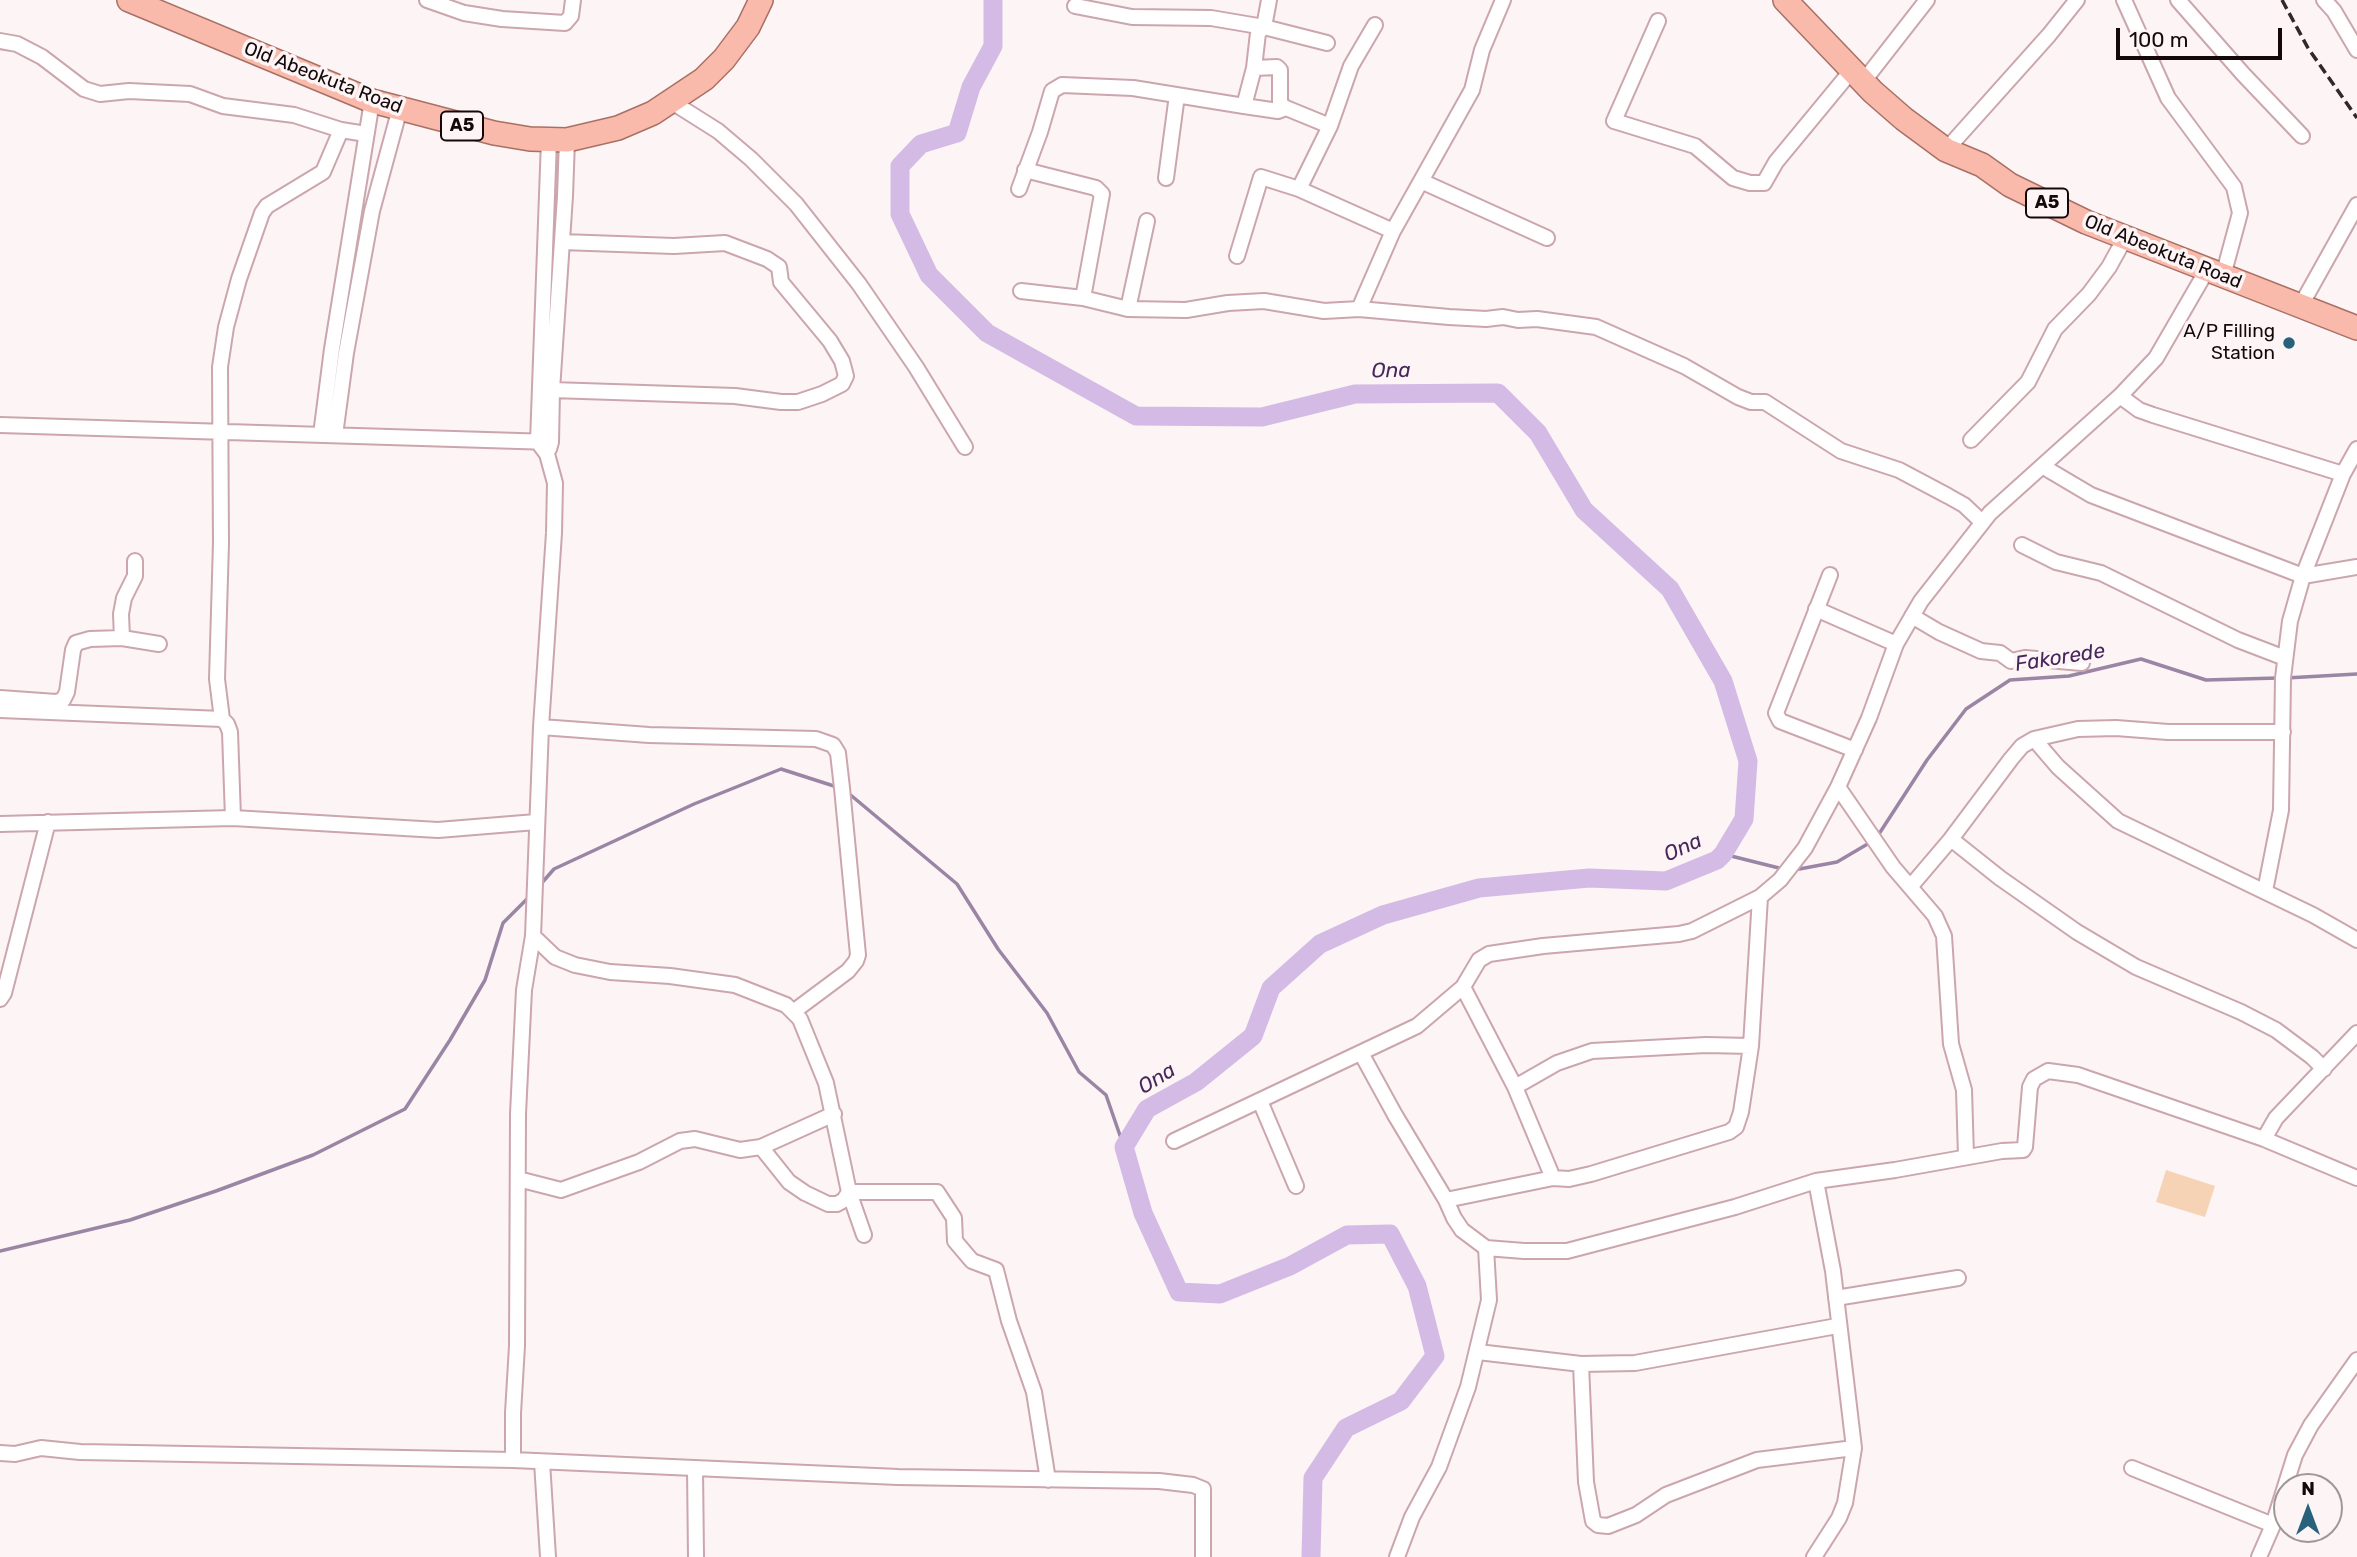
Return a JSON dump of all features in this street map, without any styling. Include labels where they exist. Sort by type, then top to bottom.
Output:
[{"type":"highway","name":"Old Abeokuta Road","points":[[129,0],[372,101],[494,132],[530,139],[558,140],[618,128],[672,102],[704,79],[724,59],[748,27],[761,0]]},
{"type":"highway","name":"Old Abeokuta Road","points":[[1785,0],[1858,76],[1904,119],[1946,150],[1982,165],[2021,191],[2125,238],[2357,328]]},
{"type":"street","points":[[427,0],[464,13],[502,19],[565,23],[571,16],[573,0]]},
{"type":"street","points":[[1244,106],[1254,68],[1258,33],[1264,27],[1269,0]]},
{"type":"street","points":[[1359,309],[1393,231],[1472,90],[1482,50],[1503,0]]},
{"type":"street","points":[[1658,21],[1614,121],[1695,146],[1733,178],[1750,183],[1765,183],[1776,162],[1927,0]]},
{"type":"street","points":[[1946,150],[2077,0]]},
{"type":"street","points":[[1174,1141],[1417,1026],[1463,987],[1479,960],[1489,954],[1692,931],[1760,897],[1790,870],[1838,787],[1869,718],[1896,644],[1921,601],[1982,522],[2120,396],[2163,347],[2215,273],[2240,213],[2234,187],[2168,98],[2124,0]]},
{"type":"street","points":[[2178,0],[2302,136]]},
{"type":"street","points":[[2324,0],[2334,11],[2357,50]]},
{"type":"street","points":[[1075,6],[1132,17],[1211,18],[1264,27],[1328,43]]},
{"type":"street","points":[[1300,189],[1329,126],[1350,66],[1375,25]]},
{"type":"street","points":[[0,41],[17,44],[42,57],[84,89],[100,94],[129,91],[190,94],[223,106],[294,115],[341,130],[366,134]]},
{"type":"street","points":[[1254,68],[1277,67],[1280,70],[1280,104],[1329,126]]},
{"type":"street","points":[[1019,189],[1052,91],[1062,85],[1133,88],[1278,111],[1286,108]]},
{"type":"street","points":[[1166,178],[1177,95]]},
{"type":"street","points":[[328,435],[358,189],[372,101]]},
{"type":"street","points":[[672,102],[718,131],[751,159],[796,204],[859,284],[916,367],[965,447]]},
{"type":"street","points":[[328,435],[377,194],[400,108]]},
{"type":"street","points":[[233,818],[230,732],[222,719],[217,679],[221,542],[220,367],[226,327],[262,213],[267,206],[323,173],[341,130]]},
{"type":"street","points":[[545,446],[552,390],[562,242],[558,140]]},
{"type":"street","points":[[513,1460],[517,1346],[518,1114],[524,990],[533,936],[541,727],[555,482],[545,446],[558,140]]},
{"type":"street","points":[[362,162],[383,168]]},
{"type":"street","points":[[1025,170],[1096,188],[1102,194],[1083,298]]},
{"type":"street","points":[[1237,256],[1261,177],[1300,189],[1393,231]]},
{"type":"street","points":[[1421,181],[1547,238]]},
{"type":"street","points":[[358,189],[377,194]]},
{"type":"street","points":[[2300,307],[2357,205]]},
{"type":"street","points":[[1128,309],[1147,221]]},
{"type":"street","points":[[1972,440],[2028,382],[2055,329],[2102,276],[2125,238]]},
{"type":"street","points":[[552,390],[735,396],[797,402],[842,384],[846,376],[842,361],[830,341],[781,282],[779,267],[767,259],[725,243],[674,246],[562,242]]},
{"type":"street","points":[[1021,291],[1083,298],[1128,309],[1186,310],[1228,303],[1264,301],[1324,311],[1359,309],[1486,319],[1503,317],[1596,327],[1667,357],[1751,402],[1765,402],[1841,451],[1899,470],[1948,496],[1964,505],[1982,522]]},
{"type":"street","points":[[2120,396],[2139,410],[2153,415],[2352,462],[2303,576],[2290,621],[2284,658],[2281,810],[2265,891]]},
{"type":"street","points":[[0,425],[219,434],[328,435],[545,446]]},
{"type":"street","points":[[2042,466],[2091,495],[2303,576],[2357,567]]},
{"type":"street","points":[[2022,545],[2056,562],[2101,573],[2139,589],[2238,640],[2284,658]]},
{"type":"street","points":[[122,638],[121,614],[124,598],[135,576],[135,561]]},
{"type":"street","points":[[1830,575],[1776,712],[1780,721],[1855,750]]},
{"type":"street","points":[[1816,610],[1896,644]]},
{"type":"street","points":[[1912,616],[1939,632],[1981,650],[2000,653],[2011,661],[2025,658],[2082,663]]},
{"type":"street","points":[[0,698],[56,702],[63,700],[67,692],[76,643],[90,639],[122,638],[159,645]]},
{"type":"street","points":[[0,710],[222,719]]},
{"type":"street","points":[[541,727],[649,734],[805,738],[833,745],[838,753],[858,955],[848,971],[793,1012]]},
{"type":"street","points":[[1910,886],[1951,839],[2011,759],[2022,746],[2034,739],[2078,729],[2116,728],[2168,733],[2283,732]]},
{"type":"street","points":[[2034,739],[2058,767],[2118,821],[2314,915],[2357,940]]},
{"type":"street","points":[[1838,787],[1893,867],[1935,916],[1944,936],[1950,1034],[1964,1090],[1966,1156]]},
{"type":"street","points":[[0,824],[233,818],[438,830],[537,822]]},
{"type":"street","points":[[0,999],[4,993],[48,822]]},
{"type":"street","points":[[1951,839],[2000,878],[2077,932],[2136,967],[2276,1030],[2324,1069]]},
{"type":"street","points":[[1446,1200],[1553,1178],[1569,1179],[1591,1174],[1730,1132],[1736,1127],[1741,1112],[1751,1046],[1760,897]]},
{"type":"street","points":[[533,936],[555,957],[575,965],[610,972],[670,976],[734,985],[786,1005],[800,1018],[827,1083],[849,1192],[864,1235]]},
{"type":"street","points":[[1463,987],[1515,1087],[1553,1178]]},
{"type":"street","points":[[2264,1139],[2276,1118],[2357,1033]]},
{"type":"street","points":[[1515,1087],[1557,1063],[1592,1051],[1706,1045],[1751,1046]]},
{"type":"street","points":[[1361,1053],[1462,1230],[1486,1248],[1567,1251],[1735,1207],[1816,1181],[1895,1170],[1966,1156],[2023,1150],[2030,1087],[2034,1079],[2048,1071],[2078,1075],[2264,1139],[2357,1178]]},
{"type":"street","points":[[1260,1101],[1296,1186]]},
{"type":"street","points":[[518,1179],[561,1190],[639,1162],[680,1141],[691,1139],[740,1150],[761,1147],[834,1114]]},
{"type":"street","points":[[761,1147],[789,1182],[815,1198],[828,1204],[837,1204],[844,1200],[849,1192]]},
{"type":"street","points":[[1814,1557],[1839,1518],[1845,1503],[1854,1448],[1836,1298],[1816,1181]]},
{"type":"street","points":[[849,1192],[937,1192],[954,1218],[955,1241],[972,1261],[996,1270],[1009,1321],[1034,1392],[1048,1480]]},
{"type":"street","points":[[1397,1557],[1412,1517],[1439,1467],[1451,1437],[1478,1352],[1490,1289],[1486,1248]]},
{"type":"street","points":[[1836,1298],[1958,1278]]},
{"type":"street","points":[[1478,1352],[1581,1364],[1646,1361],[1838,1326]]},
{"type":"street","points":[[2289,1473],[2295,1455],[2311,1425],[2357,1360]]},
{"type":"street","points":[[1581,1364],[1586,1482],[1593,1521],[1598,1525],[1608,1526],[1636,1515],[1666,1495],[1758,1460],[1854,1448]]},
{"type":"street","points":[[0,1453],[15,1454],[41,1448],[80,1452],[513,1460],[898,1477],[1159,1481],[1201,1488],[1204,1493],[1203,1557]]},
{"type":"street","points":[[542,1462],[548,1557]]},
{"type":"street","points":[[695,1468],[696,1557]]},
{"type":"street","points":[[2132,1468],[2273,1525],[2259,1557]]},
{"type":"shaded area","points":[[2166,1170],[2215,1186],[2205,1217],[2156,1202]]},
{"type":"waterway","name":"Ona","points":[[993,0],[993,46],[971,87],[957,133],[921,144],[900,166],[900,214],[929,275],[987,333],[1136,416],[1262,417],[1355,394],[1498,393],[1538,433],[1584,510],[1670,589],[1723,681],[1748,761],[1744,819],[1717,860],[1666,881],[1589,878],[1479,888],[1383,915],[1320,944],[1271,988],[1253,1036],[1196,1082],[1147,1109],[1124,1147],[1143,1213],[1179,1292],[1220,1294],[1290,1266],[1347,1235],[1390,1234],[1417,1286],[1435,1356],[1401,1401],[1346,1428],[1313,1478],[1311,1557]]},
{"type":"waterway","name":"Fakorede","points":[[1877,837],[1927,760],[1966,709],[2010,680],[2069,676],[2141,659],[2206,680],[2278,678]]},
{"type":"waterway","name":"Fakorede","points":[[2286,678],[2357,674]]},
{"type":"waterway","points":[[540,885],[554,869],[694,804],[781,769],[837,787]]},
{"type":"waterway","points":[[847,792],[957,884],[998,949],[1047,1013],[1079,1072],[1106,1095],[1124,1147]]},
{"type":"waterway","name":"Fakorede","points":[[1794,870],[1837,862],[1871,842]]},
{"type":"waterway","name":"Fakorede","points":[[1723,854],[1783,869]]},
{"type":"waterway","points":[[0,1251],[130,1220],[216,1191],[313,1155],[405,1109],[485,980],[503,923],[530,896]]},
{"type":"railway","points":[[2282,0],[2308,48],[2357,118]]},
{"type":"place","name":"A/P Filling Station","points":[[2289,343]]}]
